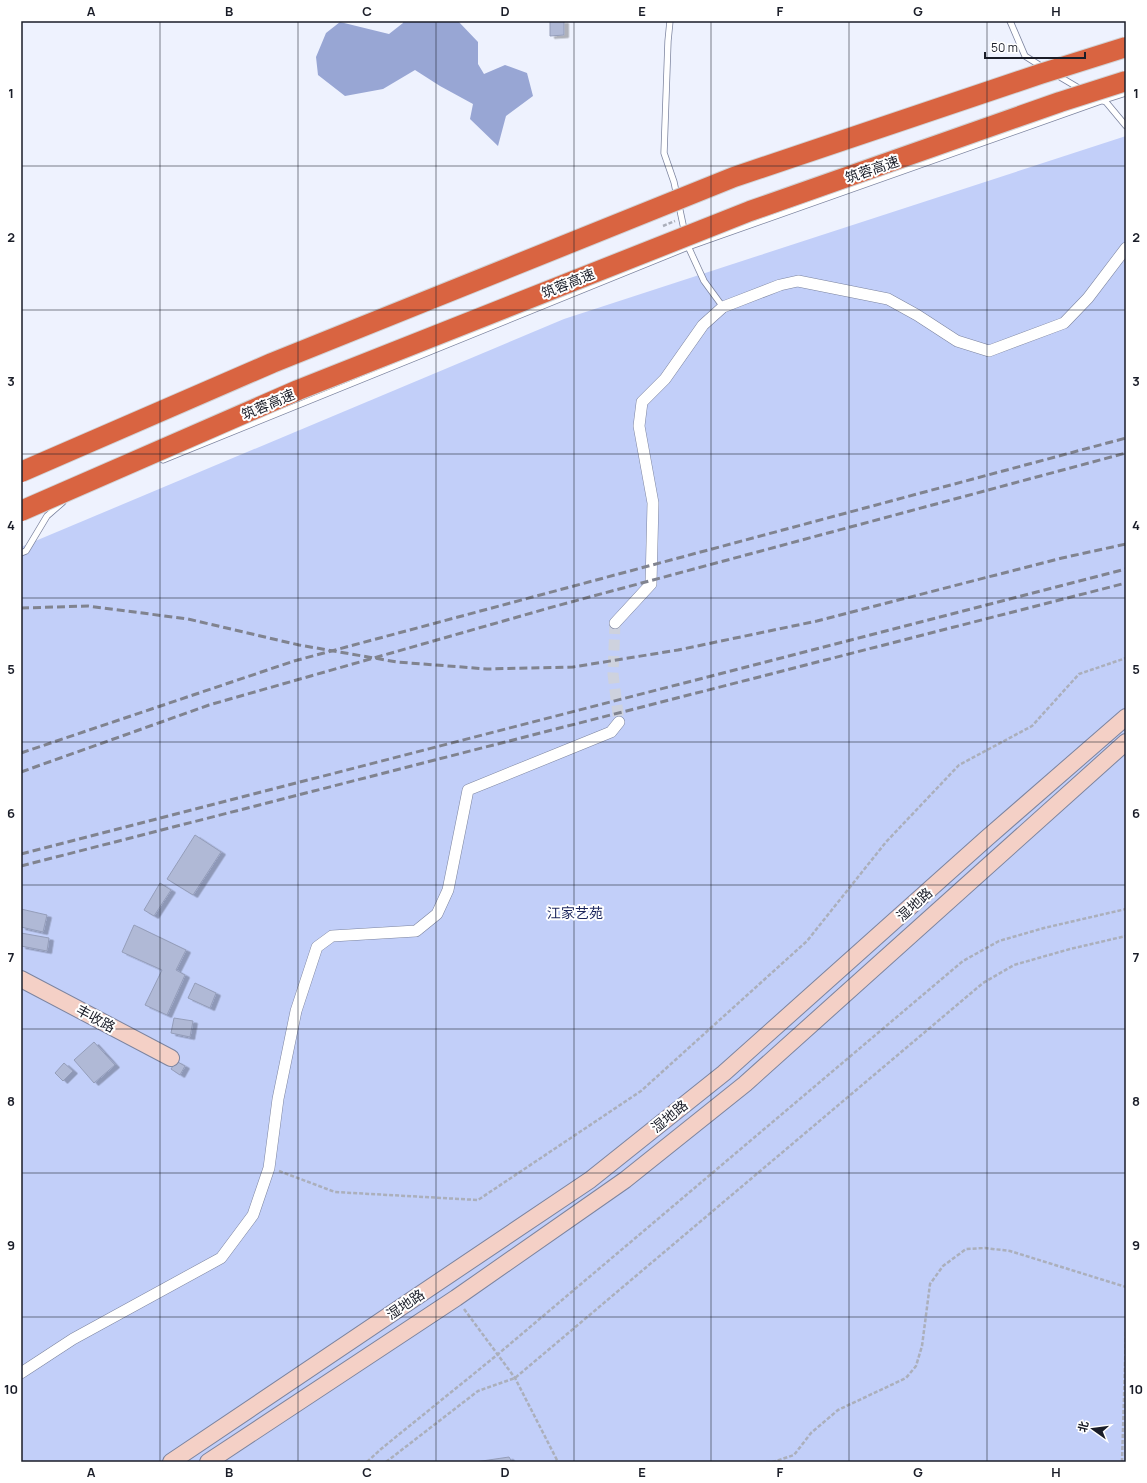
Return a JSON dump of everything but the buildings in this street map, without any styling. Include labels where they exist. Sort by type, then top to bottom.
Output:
[{"type":"highway","points":[[21,472],[272,363],[734,177],[1040,74],[1126,47]]},
{"type":"highway","name":"筑蓉高速","points":[[21,511],[298,390],[750,212],[1060,102],[1126,81]]},
{"type":"street","points":[[615,623],[651,584],[653,504],[639,426],[642,402],[665,379],[703,325],[723,307],[780,285],[798,280],[888,299],[917,315],[957,341],[989,351],[1064,323],[1088,298],[1126,248]]},
{"type":"street","name":"湿地路","points":[[171,1462],[590,1180],[724,1073],[1126,717]]},
{"type":"street","points":[[21,1373],[73,1339],[221,1258],[253,1215],[269,1168],[278,1099],[296,1011],[317,947],[332,936],[416,931],[437,914],[448,890],[468,790],[611,732],[619,722]]},
{"type":"street","name":"湿地路","points":[[209,1462],[456,1298],[625,1180],[744,1084],[1126,742]]},
{"type":"street","name":"丰收路","points":[[21,979],[171,1058]]},
{"type":"lane","points":[[670,21],[664,153],[674,182],[688,247],[704,281],[723,307]]},
{"type":"lane","points":[[1010,21],[1024,56],[1101,101],[1106,102],[1126,126]]},
{"type":"lane","points":[[160,461],[688,247],[1126,93]]},
{"type":"lane","points":[[21,553],[26,551],[47,516],[64,500],[70,498]]},
{"type":"path","points":[[269,1168],[335,1192],[478,1200],[641,1091],[659,1075],[807,941],[886,842],[959,765],[1032,726],[1079,674],[1126,658]]},
{"type":"path","points":[[367,1462],[497,1355],[963,961],[999,941],[1044,928],[1126,909]]},
{"type":"path","points":[[386,1462],[478,1391],[515,1378],[983,983],[1014,965],[1070,949],[1126,936]]},
{"type":"path","points":[[766,1462],[773,1462],[794,1455],[811,1433],[838,1410],[906,1378],[916,1366],[922,1346],[930,1284],[943,1266],[966,1249],[985,1248],[1010,1251],[1126,1287]]},
{"type":"path","points":[[456,1298],[515,1378],[558,1462]]},
{"type":"path","points":[[1122,1462],[1126,1332]]},
{"type":"green space","name":"江家艺苑","points":[[1126,136],[1126,1462],[21,1462],[21,547],[564,319]]},
{"type":"shaded area","points":[[403,21],[458,21],[478,42],[478,64],[484,74],[505,65],[527,73],[533,96],[506,116],[498,146],[470,119],[473,104],[415,70],[383,89],[345,96],[318,75],[316,57],[326,33],[340,22],[389,34],[403,23]]},
{"type":"tunnel","points":[[615,623],[613,674],[619,722]]},
{"type":"railway","points":[[21,753],[294,661],[1126,438]]},
{"type":"railway","points":[[21,772],[209,705],[556,606],[1126,453]]},
{"type":"railway","points":[[21,608],[88,606],[188,619],[299,645],[397,662],[487,669],[573,667],[678,650],[817,621],[1062,558],[1126,544]]},
{"type":"railway","points":[[21,854],[1126,569]]},
{"type":"railway","points":[[21,866],[1126,583]]}]
